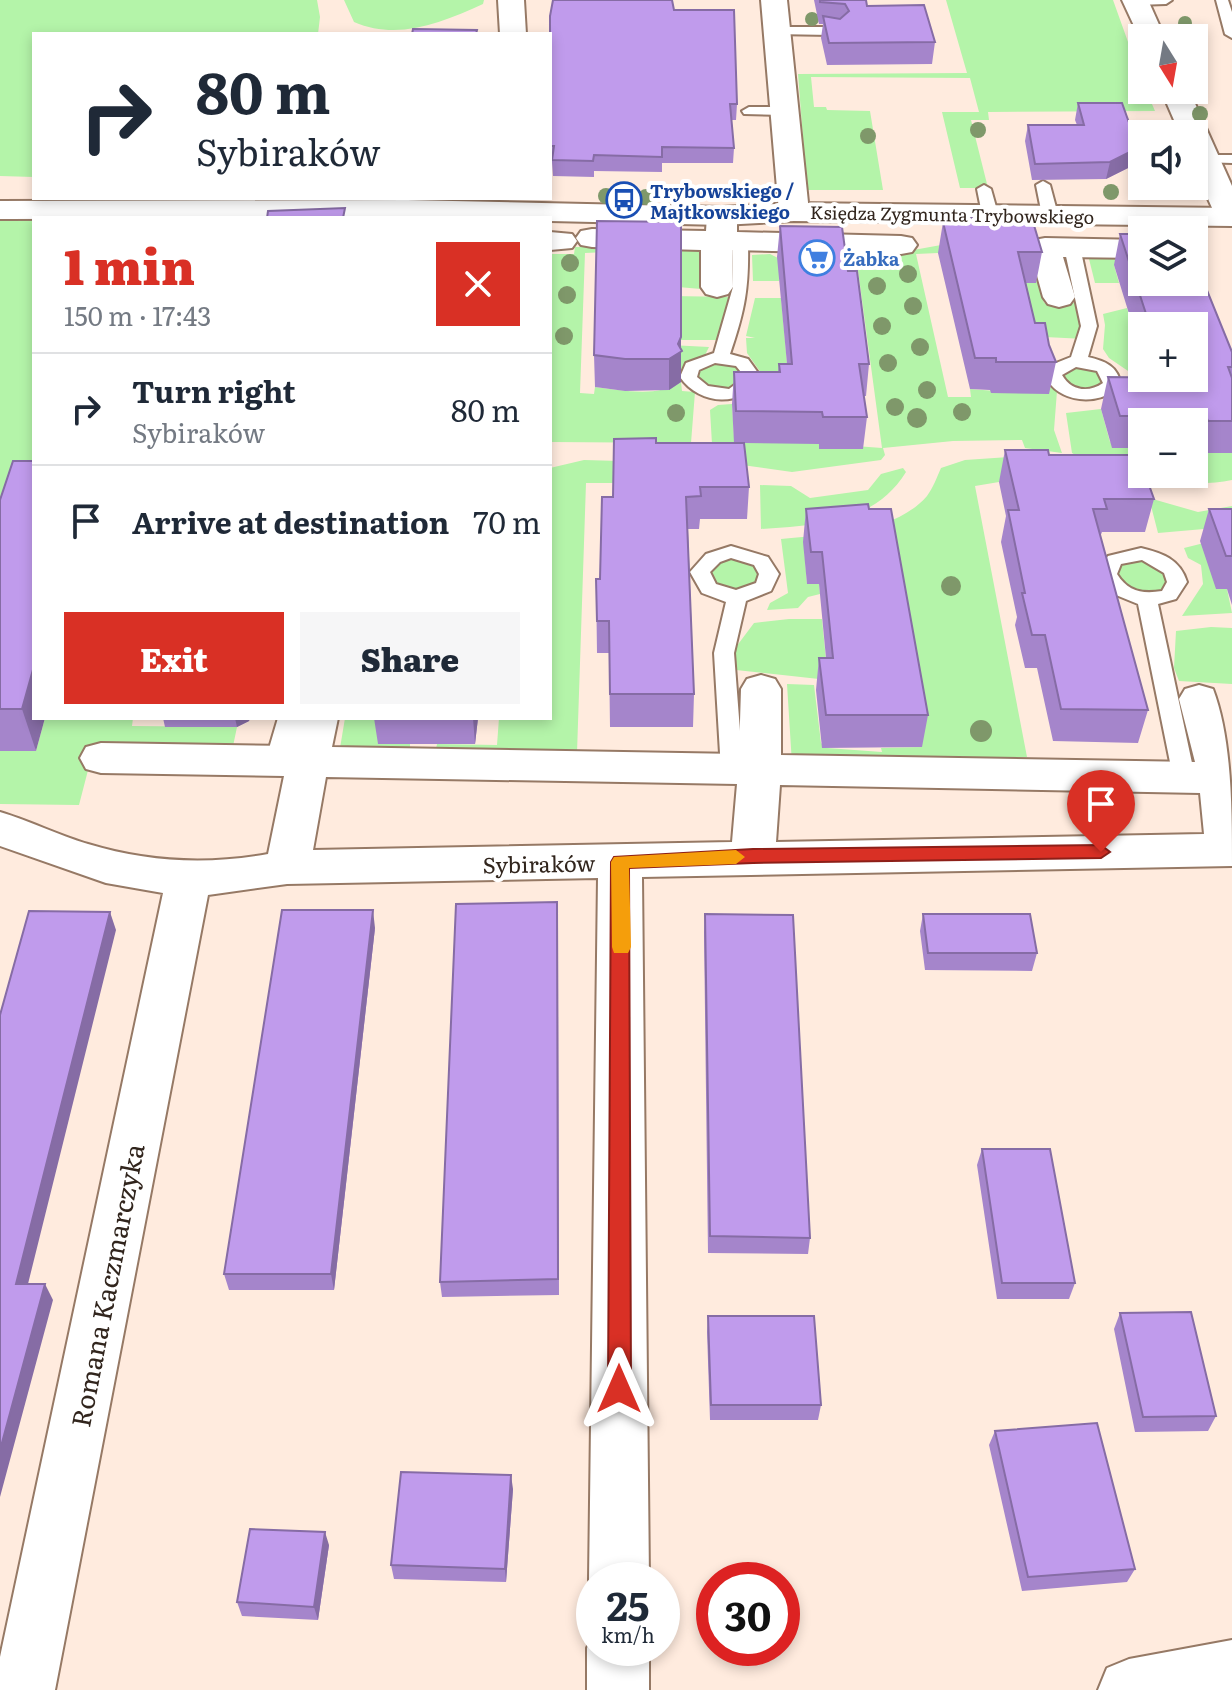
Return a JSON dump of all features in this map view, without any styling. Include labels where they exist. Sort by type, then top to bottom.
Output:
[{"type":"street","points":[[511,0],[513,32]]},
{"type":"street","points":[[774,0],[794,212]]},
{"type":"street","points":[[1136,1],[1146,24]]},
{"type":"street","points":[[1208,154],[1229,229]]},
{"type":"street","name":"Księdza Zygmunta Trybowskiego","points":[[0,210],[406,213],[499,205],[726,233],[794,212],[987,202],[1053,215],[1229,229]]},
{"type":"street","points":[[1053,215],[1059,247],[1059,297]]},
{"type":"street","points":[[717,287],[726,233]]},
{"type":"street","points":[[568,240],[726,233],[901,245]]},
{"type":"street","points":[[1059,247],[1128,249]]},
{"type":"street","points":[[753,856],[746,770],[761,689]]},
{"type":"street","points":[[1199,699],[1212,778],[1230,850]]},
{"type":"street","points":[[287,867],[292,762],[316,720]]},
{"type":"street","points":[[101,758],[1212,778]]},
{"type":"street","name":"Sybiraków","points":[[0,828],[75,859],[141,874],[188,880],[245,877],[287,867],[620,862],[753,856],[1230,850]]},
{"type":"street","points":[[619,1562],[620,862]]},
{"type":"street","name":"Romana Kaczmarczyka","points":[[24,1690],[188,880]]},
{"type":"street","points":[[618,1666],[618,1690]]},
{"type":"street","points":[[1129,1690],[1232,1671]]},
{"type":"lane","points":[[1136,1],[1166,0]]},
{"type":"lane","points":[[1222,0],[1232,34]]},
{"type":"lane","points":[[778,31],[837,31],[837,34]]},
{"type":"lane","points":[[749,111],[785,111]]},
{"type":"lane","points":[[1043,185],[1053,215]]},
{"type":"lane","points":[[721,357],[737,310],[741,287],[726,233]]},
{"type":"lane","points":[[1059,247],[1089,326],[1078,361]]},
{"type":"lane","points":[[737,597],[724,653],[746,770]]},
{"type":"lane","points":[[1147,599],[1212,778]]},
{"type":"lane","points":[[288,720],[292,762]]},
{"type":"green space","points":[[0,0],[317,0],[318,32],[32,32],[32,177],[0,176]]},
{"type":"green space","points":[[344,0],[484,0],[483,4],[435,23],[387,30],[354,22]]},
{"type":"green space","points":[[946,0],[1113,0],[1128,42],[1128,104],[1152,104],[1155,111],[988,112],[989,120],[971,120],[988,188],[960,188],[942,112],[979,112],[970,78],[811,77],[814,107],[870,111],[883,190],[807,190],[798,74],[967,73]]},
{"type":"green space","points":[[0,216],[32,218],[32,504],[0,517]]},
{"type":"green space","points":[[681,243],[700,246],[701,289],[678,287]]},
{"type":"green space","points":[[952,243],[1034,255],[1044,303],[1082,303],[1085,339],[1025,336],[938,253],[916,254],[948,397],[971,397],[970,389],[1020,393],[1047,385],[1057,391],[1054,430],[1062,453],[1025,448],[1022,440],[953,441],[883,448],[885,455],[881,460],[792,472],[713,461],[710,410],[718,405],[732,404],[734,437],[882,448],[857,263],[840,262],[837,253],[908,254],[908,251]]},
{"type":"green space","points":[[575,247],[607,247],[607,252],[585,253],[580,393],[594,394],[595,387],[628,391],[662,390],[681,382],[682,391],[695,392],[691,443],[552,442],[552,254],[574,254]]},
{"type":"green space","points":[[770,254],[780,259],[779,281],[753,281],[752,255]]},
{"type":"green space","points":[[1128,258],[1128,265],[1114,265],[1119,283],[1095,283],[1089,259]]},
{"type":"green space","points":[[671,296],[734,297],[722,340],[670,340]]},
{"type":"green space","points":[[755,298],[781,298],[790,396],[777,396],[747,353],[746,338],[755,338],[746,336]]},
{"type":"green space","points":[[1127,308],[1128,371],[1109,358],[1103,349],[1103,314]]},
{"type":"green space","points":[[670,345],[709,347],[704,357],[688,363],[681,382],[680,353]]},
{"type":"green space","points":[[740,362],[746,388],[710,393],[689,372],[697,363]]},
{"type":"green space","points":[[1088,362],[1112,385],[1072,393],[1055,368]]},
{"type":"green space","points":[[1101,409],[1110,442],[1128,445],[1128,472],[1072,453],[1066,413]]},
{"type":"green space","points":[[1208,453],[1232,453],[1232,480],[1208,483]]},
{"type":"green space","points":[[1009,457],[999,482],[975,486],[1027,757],[792,764],[787,684],[814,685],[821,743],[827,748],[882,752],[881,748],[922,747],[804,547],[807,584],[819,584],[820,594],[808,597],[798,608],[767,610],[770,603],[788,593],[781,539],[878,525],[913,509],[927,496],[941,468],[965,460]]},
{"type":"green space","points":[[584,460],[620,461],[654,470],[613,471],[614,483],[586,483],[577,753],[338,760],[345,720],[383,720],[410,744],[410,749],[436,749],[437,744],[497,745],[499,720],[552,720],[552,468]]},
{"type":"green space","points":[[903,468],[906,472],[893,489],[861,512],[823,523],[761,529],[760,485],[791,486],[810,498],[868,490],[881,474]]},
{"type":"green space","points":[[1149,498],[1198,512],[1232,506],[1232,515],[1204,529],[1158,533]]},
{"type":"green space","points":[[1232,536],[1227,589],[1232,613],[1182,616],[1203,584],[1201,565],[1188,558],[1184,548]]},
{"type":"green space","points":[[720,554],[766,567],[757,592],[714,592],[704,564]]},
{"type":"green space","points":[[1119,557],[1162,561],[1175,589],[1136,598],[1108,567]]},
{"type":"green space","points":[[822,619],[828,680],[736,670],[736,647],[754,623]]},
{"type":"green space","points":[[1232,628],[1232,684],[1179,681],[1174,668],[1176,631]]},
{"type":"green space","points":[[44,720],[133,720],[132,726],[237,727],[232,751],[93,751],[79,805],[0,804],[0,751],[36,751]]},
{"type":"building","points":[[553,0],[672,0],[674,10],[734,10],[737,104],[730,104],[734,148],[662,147],[662,157],[594,155],[593,161],[552,160],[550,16]]},
{"type":"building","points":[[820,0],[866,0],[867,6],[924,5],[935,42],[829,43],[823,16],[840,19],[849,11],[845,4]]},
{"type":"building","points":[[413,29],[477,30],[476,32],[412,32]]},
{"type":"building","points":[[1078,103],[1122,103],[1128,120],[1128,153],[1110,162],[1035,164],[1028,125],[1084,125]]},
{"type":"building","points":[[345,208],[343,216],[267,216],[268,211]]},
{"type":"building","points":[[984,216],[1033,222],[1042,252],[1018,252],[1035,323],[1045,323],[1056,362],[996,362],[996,358],[975,358],[943,222]]},
{"type":"building","points":[[597,221],[681,222],[681,337],[678,344],[682,351],[669,359],[594,355]]},
{"type":"building","points":[[780,226],[842,227],[848,271],[857,271],[869,364],[859,364],[867,417],[823,417],[822,412],[736,411],[734,372],[780,372],[779,364],[792,364]]},
{"type":"building","points":[[1120,234],[1128,234],[1128,259]]},
{"type":"building","points":[[1208,293],[1232,352],[1232,367],[1228,367],[1232,378],[1232,421],[1208,421],[1208,408],[1128,408],[1128,416],[1120,416],[1108,377],[1128,377],[1128,392],[1208,392],[1208,312],[1145,312],[1140,296],[1208,296]]},
{"type":"building","points":[[656,438],[656,443],[744,443],[749,487],[700,487],[701,496],[686,497],[694,694],[610,694],[609,621],[597,621],[596,579],[600,579],[602,497],[613,497],[614,439]]},
{"type":"building","points":[[1005,450],[1048,450],[1049,455],[1128,455],[1128,488],[1150,488],[1154,499],[1104,499],[1107,509],[1093,509],[1148,710],[1061,709],[1045,635],[1032,635],[1022,593],[1025,593],[1008,510],[1019,510]]},
{"type":"building","points":[[13,461],[32,461],[32,673],[22,709],[0,709],[0,500]]},
{"type":"building","points":[[868,504],[869,509],[891,509],[928,715],[826,715],[819,658],[833,658],[822,552],[811,552],[806,509]]},
{"type":"building","points":[[1209,509],[1232,509],[1232,556],[1226,556]]},
{"type":"building","points":[[557,902],[558,1279],[440,1282],[456,904]]},
{"type":"building","points":[[282,910],[373,910],[331,1274],[224,1274]]},
{"type":"building","points":[[29,911],[110,912],[16,1284],[45,1284],[0,1450],[0,1015]]},
{"type":"building","points":[[705,914],[793,915],[810,1238],[710,1236]]},
{"type":"building","points":[[923,914],[1030,914],[1037,953],[928,953]]},
{"type":"building","points":[[982,1149],[1050,1149],[1075,1283],[1002,1283]]},
{"type":"building","points":[[1191,1312],[1216,1416],[1143,1417],[1120,1313]]},
{"type":"building","points":[[708,1316],[814,1316],[821,1405],[711,1405]]},
{"type":"building","points":[[1097,1423],[1135,1569],[1028,1577],[995,1431]]},
{"type":"building","points":[[401,1472],[511,1475],[505,1569],[391,1565]]},
{"type":"building","points":[[250,1529],[325,1532],[314,1607],[237,1602]]},
{"type":"slow traffic","points":[[621,947],[620,862],[736,857]]},
{"type":"place","name":"Trybowskiego / Majtkowskiego","points":[[624,200]]},
{"type":"place","name":"Żabka","points":[[817,258]]},
{"type":"route","points":[[619,1389],[620,862],[753,856],[1101,852]]}]
